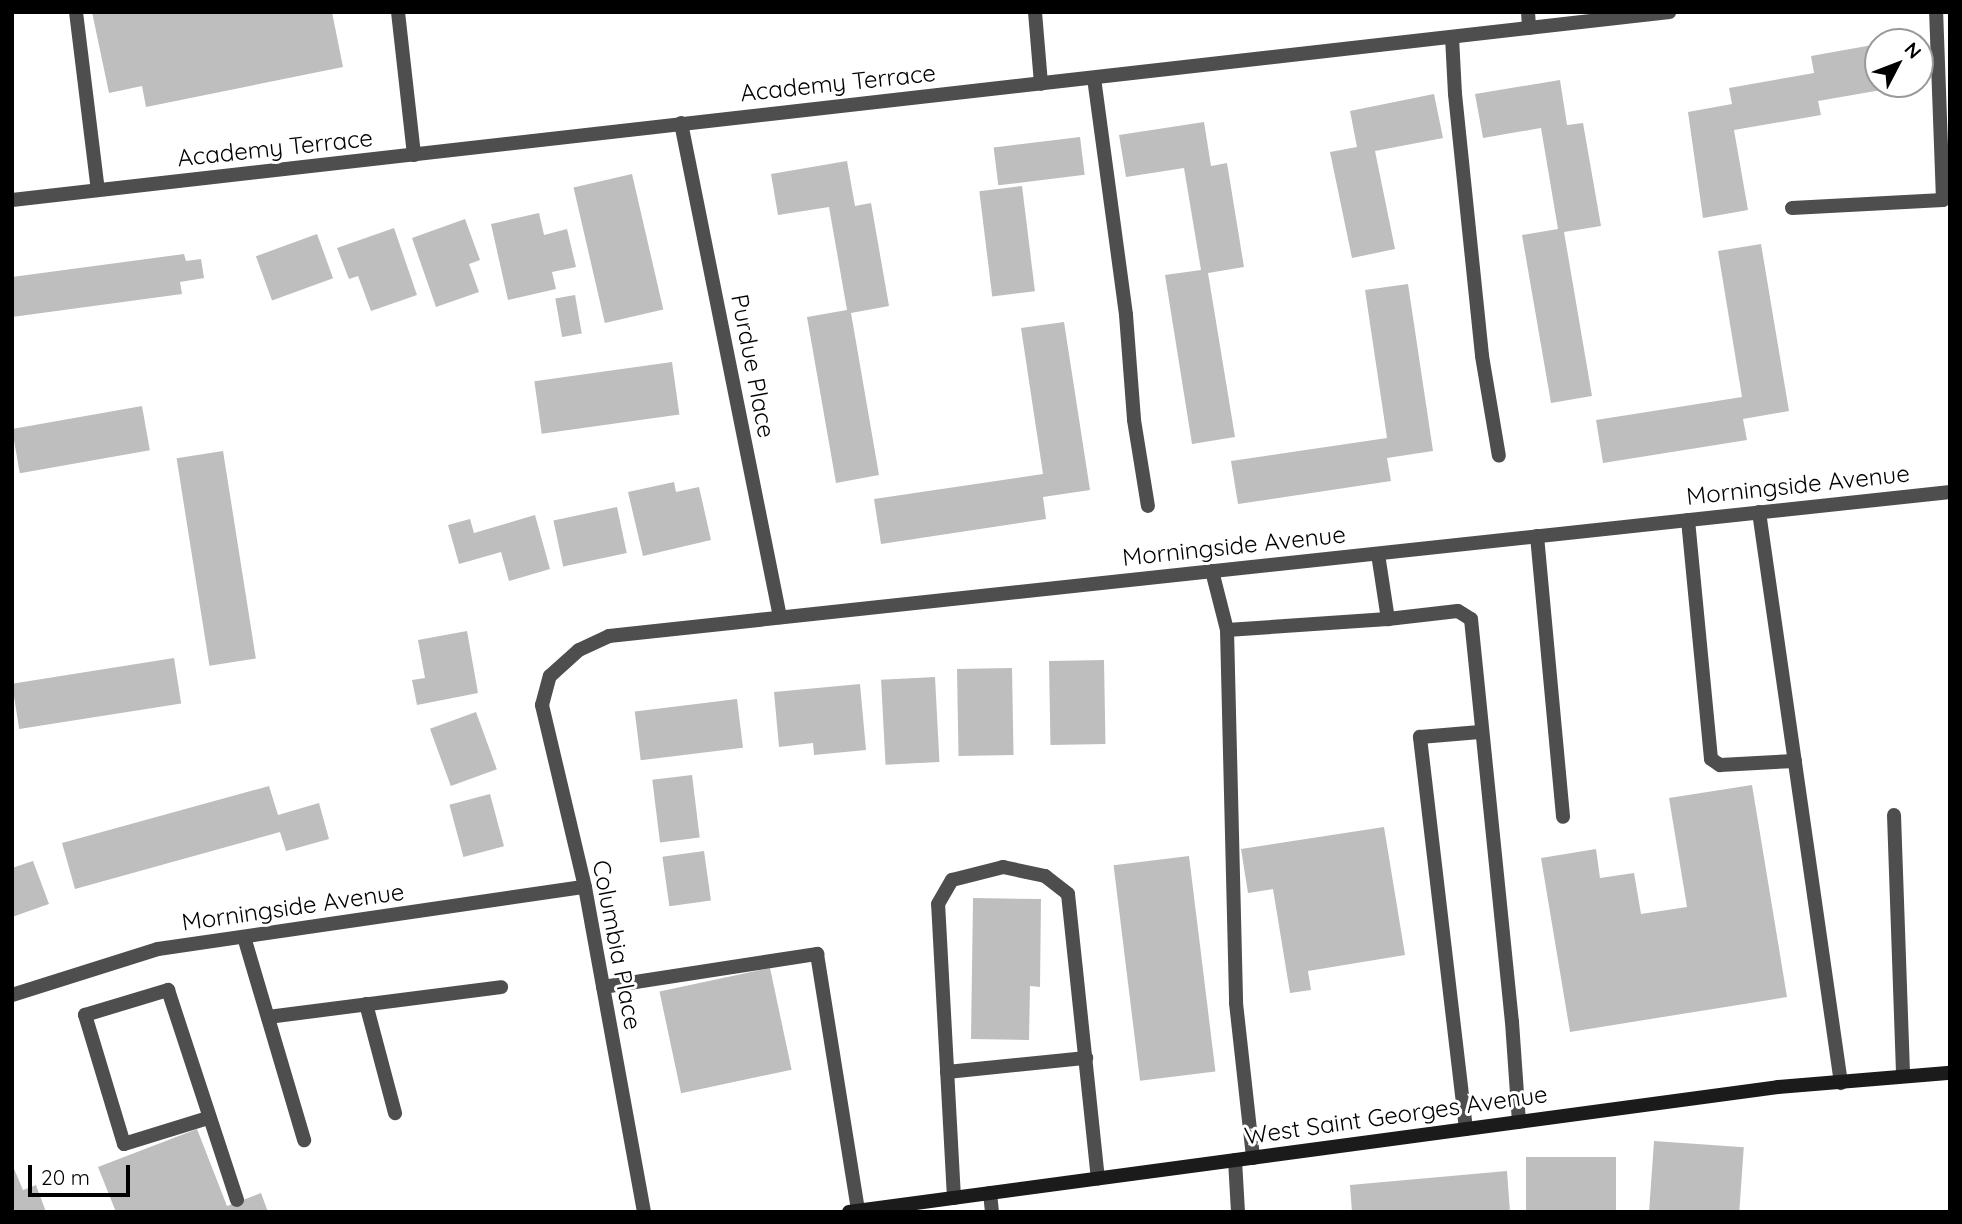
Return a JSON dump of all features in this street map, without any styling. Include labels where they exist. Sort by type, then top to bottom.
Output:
[{"type":"main road","name":"West Saint Georges Avenue","points":[[854,1211],[1778,1087],[1950,1073]]},
{"type":"street","points":[[76,12],[98,190]]},
{"type":"street","points":[[398,12],[414,155]]},
{"type":"street","points":[[1035,12],[1041,84]]},
{"type":"street","points":[[1528,12],[1529,28]]},
{"type":"street","name":"Academy Terrace","points":[[12,200],[1669,12]]},
{"type":"street","points":[[1792,208],[1943,200],[1936,12]]},
{"type":"street","points":[[1452,37],[1482,356],[1499,456]]},
{"type":"street","points":[[1094,78],[1124,302],[1134,420],[1148,506]]},
{"type":"street","name":"Purdue Place","points":[[681,123],[780,617]]},
{"type":"street","name":"Morningside Avenue","points":[[547,689],[550,676],[579,650],[609,636],[1950,492]]},
{"type":"street","points":[[1759,512],[1842,1083]]},
{"type":"street","points":[[1688,520],[1711,760],[1720,765],[1795,761]]},
{"type":"street","points":[[1537,537],[1563,817]]},
{"type":"street","points":[[1378,554],[1388,619]]},
{"type":"street","points":[[1212,571],[1227,629],[1236,1003],[1253,1157]]},
{"type":"street","points":[[1227,629],[1388,619],[1458,611],[1471,620],[1480,732],[1512,1022],[1519,1122]]},
{"type":"street","name":"Columbia Place","points":[[547,689],[542,705],[585,887],[644,1212]]},
{"type":"street","points":[[1466,1129],[1420,737],[1480,732]]},
{"type":"street","points":[[1894,815],[1903,1076]]},
{"type":"street","points":[[954,1198],[938,904],[952,880],[1003,867],[1045,876],[1068,894],[1098,1178]]},
{"type":"street","name":"Morningside Avenue","points":[[12,995],[158,949],[585,887]]},
{"type":"street","points":[[244,937],[304,1140]]},
{"type":"street","points":[[603,987],[817,954],[854,1211]]},
{"type":"street","points":[[268,1017],[501,986]]},
{"type":"street","points":[[208,1118],[124,1144],[85,1015],[168,990],[237,1200]]},
{"type":"street","points":[[366,1004],[395,1113]]},
{"type":"street","points":[[947,1072],[1086,1058]]},
{"type":"street","points":[[1235,1160],[1238,1212]]},
{"type":"street","points":[[990,1193],[992,1212]]},
{"type":"building","points":[[92,12],[332,12],[343,67],[146,107],[142,86],[109,93]]},
{"type":"building","points":[[1864,47],[1864,93],[1818,101],[1821,115],[1734,130],[1748,210],[1703,218],[1688,112],[1732,104],[1729,88],[1814,73],[1811,56]]},
{"type":"building","points":[[1560,80],[1567,125],[1583,123],[1601,226],[1564,232],[1592,396],[1551,403],[1522,235],[1558,229],[1541,128],[1483,138],[1475,94]]},
{"type":"building","points":[[1434,94],[1443,138],[1375,151],[1395,249],[1352,258],[1330,152],[1357,147],[1350,111]]},
{"type":"building","points":[[1204,122],[1211,166],[1227,163],[1244,267],[1208,273],[1235,437],[1192,444],[1165,275],[1201,270],[1184,168],[1126,177],[1119,135]]},
{"type":"building","points":[[1080,137],[1085,175],[998,185],[994,148]]},
{"type":"building","points":[[847,161],[855,206],[871,203],[889,306],[851,313],[879,475],[836,483],[807,317],[847,310],[829,207],[778,215],[771,174]]},
{"type":"building","points":[[632,174],[663,309],[605,323],[574,187]]},
{"type":"building","points":[[1022,186],[1035,291],[992,296],[979,191]]},
{"type":"building","points":[[539,213],[544,235],[567,229],[576,267],[552,272],[556,289],[508,300],[491,224]]},
{"type":"building","points":[[465,219],[480,260],[469,264],[479,292],[436,307],[412,238]]},
{"type":"building","points":[[394,228],[417,295],[371,311],[358,276],[349,279],[337,248]]},
{"type":"building","points":[[317,234],[333,278],[272,300],[256,256]]},
{"type":"building","points":[[1761,244],[1789,411],[1743,419],[1747,440],[1603,463],[1596,420],[1742,397],[1718,251]]},
{"type":"building","points":[[184,254],[186,261],[201,259],[204,278],[180,282],[182,294],[12,317],[12,277]]},
{"type":"building","points":[[1408,284],[1433,451],[1387,458],[1391,481],[1238,504],[1231,461],[1387,438],[1365,290]]},
{"type":"building","points":[[575,295],[582,333],[562,337],[555,298]]},
{"type":"building","points":[[1064,322],[1090,490],[1043,497],[1046,519],[881,544],[874,499],[1043,474],[1021,328]]},
{"type":"building","points":[[672,362],[679,414],[542,434],[534,381]]},
{"type":"building","points":[[142,406],[150,450],[20,473],[12,429]]},
{"type":"building","points":[[223,451],[256,658],[209,666],[177,458]]},
{"type":"building","points":[[674,482],[676,492],[699,487],[711,540],[643,556],[628,492]]},
{"type":"building","points":[[617,507],[627,553],[563,566],[553,521]]},
{"type":"building","points":[[535,515],[550,569],[509,581],[501,552],[459,564],[448,525],[470,519],[474,533]]},
{"type":"building","points":[[467,631],[478,693],[417,705],[412,680],[425,678],[418,640]]},
{"type":"building","points":[[174,658],[181,703],[19,729],[12,684]]},
{"type":"building","points":[[1104,660],[1105,744],[1050,745],[1049,661]]},
{"type":"building","points":[[1012,668],[1014,755],[959,756],[957,669]]},
{"type":"building","points":[[935,677],[939,762],[886,765],[881,680]]},
{"type":"building","points":[[860,684],[866,750],[814,755],[813,743],[779,747],[774,692]]},
{"type":"building","points":[[737,699],[743,748],[641,760],[635,712]]},
{"type":"building","points":[[476,712],[497,769],[451,786],[430,729]]},
{"type":"building","points":[[692,775],[700,838],[660,842],[652,780]]},
{"type":"building","points":[[1752,785],[1787,997],[1570,1032],[1541,858],[1596,849],[1600,878],[1634,873],[1641,914],[1687,907],[1669,798]]},
{"type":"building","points":[[269,786],[278,815],[319,803],[329,839],[286,851],[280,832],[75,889],[62,843]]},
{"type":"building","points":[[490,794],[504,846],[463,857],[449,805]]},
{"type":"building","points":[[1384,827],[1405,955],[1308,971],[1311,990],[1290,993],[1273,889],[1248,893],[1241,849]]},
{"type":"building","points":[[704,851],[711,901],[669,906],[662,857]]},
{"type":"building","points":[[1189,856],[1215,1071],[1140,1081],[1114,865]]},
{"type":"building","points":[[33,861],[49,904],[12,917],[12,868]]},
{"type":"building","points":[[973,898],[1041,899],[1040,987],[1030,986],[1029,1040],[971,1039]]},
{"type":"building","points":[[770,968],[792,1070],[681,1093],[659,991]]},
{"type":"building","points":[[197,1129],[227,1206],[261,1193],[268,1212],[116,1212],[98,1167]]},
{"type":"building","points":[[1654,1141],[1744,1147],[1739,1212],[1649,1212]]},
{"type":"building","points":[[1526,1157],[1616,1157],[1616,1212],[1526,1212]]},
{"type":"building","points":[[12,1164],[23,1190],[36,1185],[46,1212],[12,1212]]},
{"type":"building","points":[[1507,1171],[1510,1212],[1352,1212],[1350,1185]]}]
